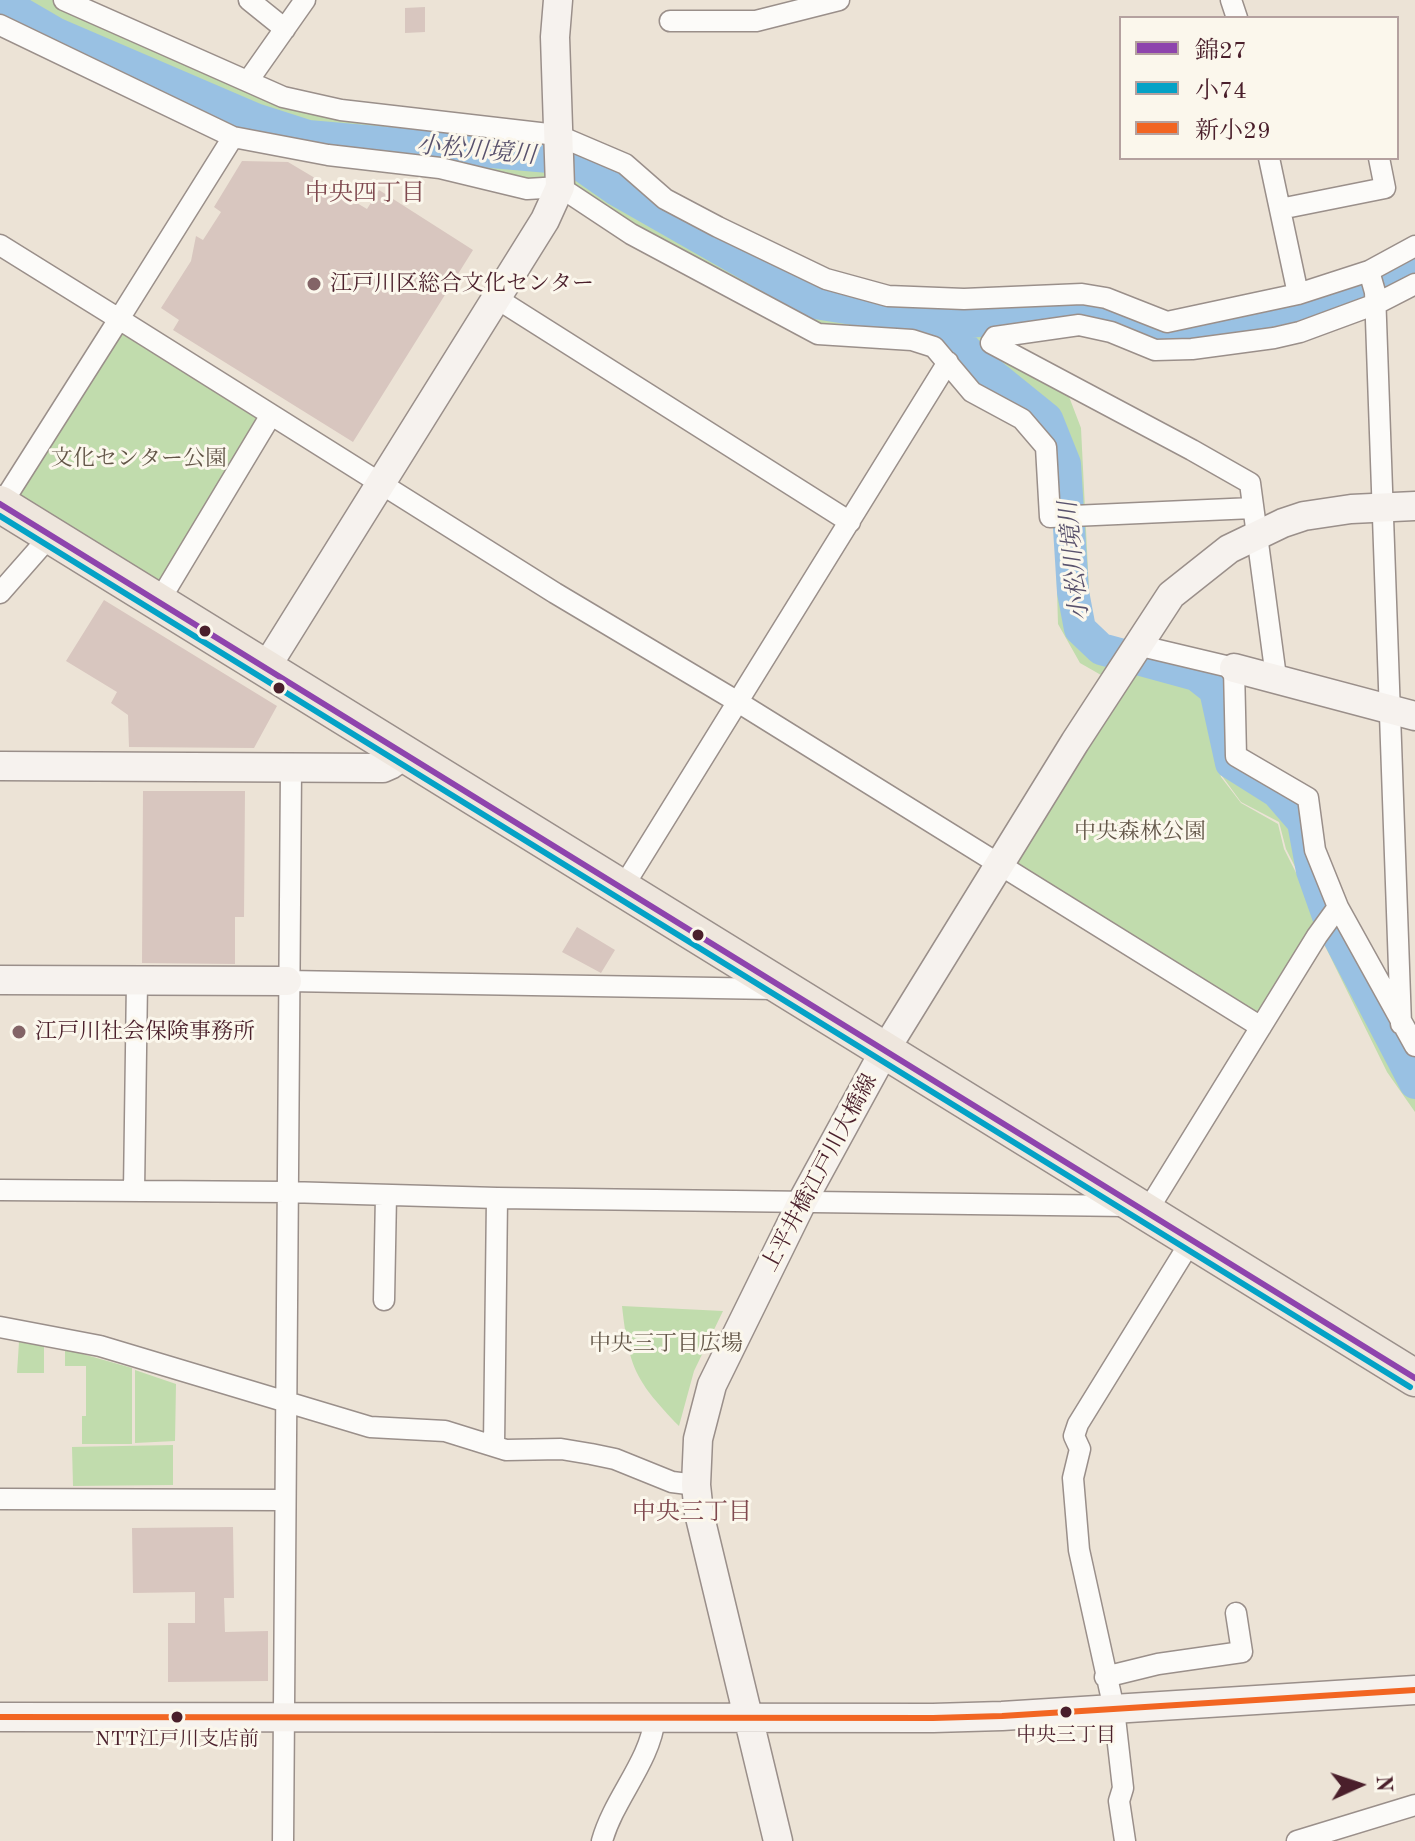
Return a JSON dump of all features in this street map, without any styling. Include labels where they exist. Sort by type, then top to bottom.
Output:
[{"type":"highway","points":[[1,504],[1415,1378]]},
{"type":"street","points":[[64,0],[283,97],[558,162],[620,160],[665,199],[718,227],[826,279],[888,296],[964,299],[1082,294],[1106,298],[1167,322],[1229,326],[1274,338],[1300,332],[1415,284]]},
{"type":"street","points":[[249,0],[285,29]]},
{"type":"street","points":[[248,81],[305,0]]},
{"type":"street","points":[[265,669],[545,220],[558,162],[555,37],[558,0]]},
{"type":"street","points":[[670,21],[756,21],[839,0]]},
{"type":"street","points":[[0,25],[233,137],[328,155],[440,168],[527,189],[558,162]]},
{"type":"street","points":[[1,504],[233,137]]},
{"type":"street","points":[[1269,160],[1298,294]]},
{"type":"street","points":[[1280,209],[1385,188],[1379,160]]},
{"type":"street","points":[[558,162],[631,234],[818,334],[912,340],[934,347],[972,392],[1022,419],[1046,447],[1050,517],[1255,521]]},
{"type":"street","points":[[0,245],[555,593],[738,702],[1261,1027]]},
{"type":"street","points":[[1276,677],[1250,483],[991,343],[995,337],[1079,325],[1111,332],[1155,350],[1229,326],[1298,294],[1369,271],[1415,246]]},
{"type":"street","points":[[1369,271],[1376,298],[1384,508],[1402,713],[1401,1024]]},
{"type":"street","points":[[496,298],[850,522]]},
{"type":"street","points":[[623,887],[948,362]]},
{"type":"street","points":[[158,603],[271,415]]},
{"type":"street","name":"上平井橋江戸川大橋線","points":[[778,1841],[699,1513],[696,1485],[698,1439],[712,1385],[803,1200],[885,1050],[1171,595],[1255,521],[1351,509],[1415,506]]},
{"type":"street","points":[[0,593],[50,536]]},
{"type":"street","points":[[1132,653],[1276,677],[1402,713]]},
{"type":"street","points":[[1234,668],[1236,756],[1308,798],[1315,850],[1335,910],[1415,1046]]},
{"type":"street","points":[[0,766],[383,768],[392,764],[399,752]]},
{"type":"street","points":[[283,1841],[287,981],[291,768]]},
{"type":"street","points":[[0,1190],[803,1200],[1139,1210],[1335,910]]},
{"type":"street","points":[[0,980],[788,989]]},
{"type":"street","points":[[134,1191],[137,981]]},
{"type":"street","points":[[384,1300],[386,1195]]},
{"type":"street","points":[[494,1445],[497,1198]]},
{"type":"street","points":[[1125,1841],[1119,1801],[1123,1788],[1114,1709],[1079,1550],[1073,1478],[1080,1449],[1074,1436],[1078,1424],[1191,1241]]},
{"type":"street","points":[[0,1327],[100,1346],[370,1427],[445,1431],[506,1450],[561,1449],[591,1454],[615,1459],[672,1482],[696,1485]]},
{"type":"street","points":[[0,1499],[284,1500]]},
{"type":"street","points":[[1105,1677],[1158,1664],[1242,1652],[1236,1613]]},
{"type":"street","points":[[0,1717],[933,1718],[1415,1690]]},
{"type":"street","points":[[602,1841],[608,1818],[653,1736],[655,1718]]},
{"type":"street","points":[[1297,1841],[1415,1805]]},
{"type":"green space","name":"中央森林公園","points":[[0,0],[54,0],[246,86],[551,139],[602,156],[831,288],[1082,299],[1066,320],[985,333],[987,349],[1068,394],[1081,428],[1091,631],[1126,648],[1231,671],[1234,757],[1306,800],[1336,906],[1323,922],[1286,849],[1279,822],[1241,802],[1222,776],[1205,711],[1221,777],[1241,803],[1278,824],[1284,849],[1322,924],[1261,1020],[1006,865],[1115,683],[1080,663],[1058,624],[1053,454],[978,386],[961,362],[925,335],[820,330],[634,230],[571,188],[236,135],[0,20]]},
{"type":"green space","name":"文化センター公園","points":[[120,327],[263,416],[158,594],[10,502]]},
{"type":"green space","points":[[1338,913],[1415,1052],[1415,1112],[1387,1072],[1321,938]]},
{"type":"green space","name":"中央三丁目広場","points":[[622,1306],[723,1311],[694,1371],[679,1426],[637,1373],[628,1345]]},
{"type":"green space","points":[[19,1342],[44,1346],[44,1373],[17,1373]]},
{"type":"green space","points":[[65,1349],[132,1368],[132,1444],[82,1444],[82,1416],[86,1416],[86,1366],[65,1366]]},
{"type":"green space","points":[[135,1370],[176,1384],[175,1441],[135,1443]]},
{"type":"green space","points":[[173,1445],[173,1485],[73,1486],[72,1447]]},
{"type":"building","points":[[425,7],[425,32],[405,33],[405,8]]},
{"type":"building","name":"江戸川区総合文化センター","points":[[242,161],[288,162],[367,209],[379,190],[473,250],[353,442],[173,330],[179,320],[161,308],[191,261],[196,236],[203,240],[221,212],[214,207]]},
{"type":"building","points":[[104,600],[277,706],[254,748],[129,747],[128,715],[111,703],[117,692],[66,661]]},
{"type":"building","points":[[143,791],[245,791],[244,917],[235,917],[235,964],[142,963]]},
{"type":"building","points":[[577,927],[615,950],[601,973],[562,952]]},
{"type":"building","points":[[233,1527],[234,1598],[224,1598],[225,1632],[268,1631],[268,1681],[168,1682],[168,1623],[195,1623],[195,1592],[133,1593],[132,1528]]},
{"type":"waterway","name":"小松川境川","points":[[0,1],[57,34],[255,119],[308,136],[572,159],[615,189],[815,303],[941,323],[1000,320],[1066,309],[1124,328],[1161,334],[1355,293],[1415,258]]},
{"type":"waterway","name":"小松川境川","points":[[941,323],[979,364],[1047,419],[1065,464],[1073,592],[1080,629],[1101,649],[1196,675],[1215,690],[1231,763],[1277,792],[1303,822],[1312,871],[1329,919],[1415,1083]]},
{"type":"transit line","name":"錦27","points":[[0,504],[1415,1378]]},
{"type":"transit line","name":"小74","points":[[0,516],[1410,1387]]},
{"type":"transit line","name":"新小29","points":[[0,1717],[933,1718],[1415,1690]]},
{"type":"place","name":"江戸川区総合文化センター","points":[[314,284]]},
{"type":"place","name":"江戸川社会保険事務所","points":[[19,1032]]},
{"type":"place","name":"中央三丁目","points":[[1066,1712]]},
{"type":"place","name":"NTT江戸川支店前","points":[[177,1717]]},
{"type":"district","name":"中央四丁目","points":[[365,194]]},
{"type":"district","name":"中央三丁目","points":[[692,1513]]}]
